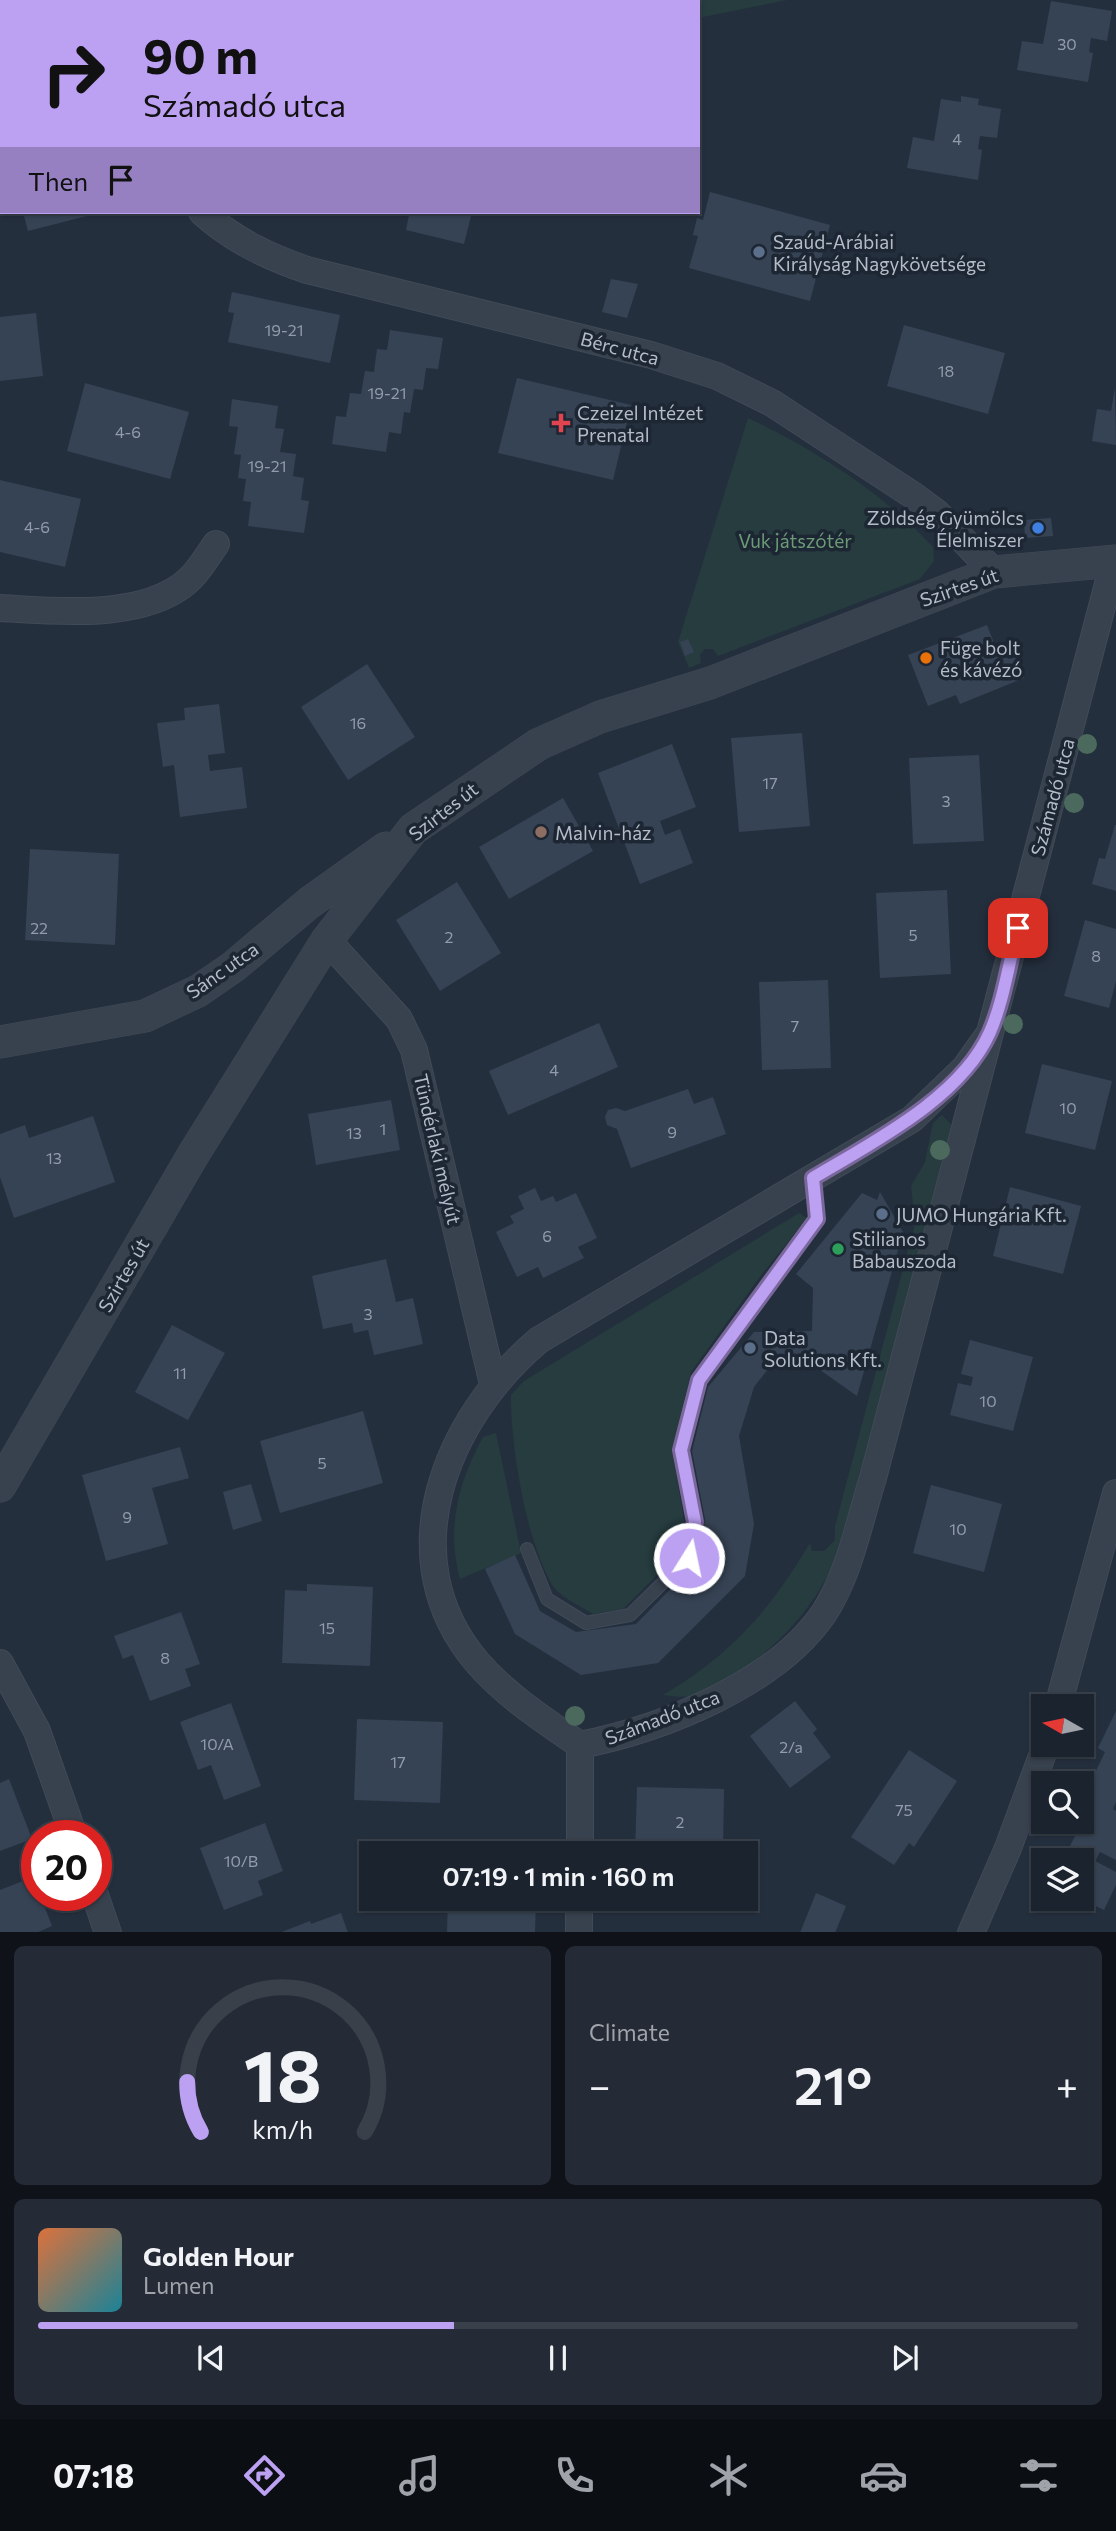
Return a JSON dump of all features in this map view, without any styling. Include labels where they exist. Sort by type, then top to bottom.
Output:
[{"type":"street","name":"Bérc utca","points":[[204,214],[220,228],[265,256],[307,270],[651,355],[718,376],[753,392],[937,513],[994,572]]},
{"type":"street","points":[[0,608],[53,611],[123,608],[176,590],[196,574],[215,544]]},
{"type":"street","name":"Szirtes út","points":[[0,1486],[193,1155],[327,940],[413,829],[539,744],[600,717],[710,683],[994,572],[1115,561]]},
{"type":"street","name":"Számadó utca","points":[[990,1033],[965,1068],[912,1119],[539,1340],[493,1384],[472,1414],[444,1472],[435,1511],[436,1578],[444,1605],[458,1635],[477,1662],[529,1709],[580,1745],[618,1738],[736,1689],[774,1664],[824,1613],[844,1574],[873,1478],[1115,561]]},
{"type":"street","name":"Sánc utca","points":[[0,1042],[145,1016],[198,991],[233,967],[309,903],[413,829]]},
{"type":"street","name":"Tündérlaki mélyút","points":[[327,940],[399,1019],[414,1050],[493,1384]]},
{"type":"street","points":[[1061,1694],[1116,1493]]},
{"type":"street","points":[[0,1663],[37,1731],[68,1820]]},
{"type":"street","points":[[580,1745],[580,1841]]},
{"type":"street","points":[[971,1932],[1008,1849],[1042,1757]]},
{"type":"street","points":[[100,1911],[108,1932]]},
{"type":"street","points":[[579,1911],[579,1932]]},
{"type":"lane","points":[[527,1549],[547,1599],[586,1623],[630,1615],[689,1558],[695,1522],[681,1450],[699,1380],[817,1219],[813,1178]]},
{"type":"green space","points":[[700,0],[787,0],[700,18]]},
{"type":"green space","name":"Vuk játszótér","points":[[748,418],[822,458],[870,491],[933,547],[934,561],[920,579],[718,656],[713,649],[705,649],[700,655],[701,663],[689,668],[678,642]]},
{"type":"green space","points":[[942,1115],[951,1124],[949,1135],[842,1546],[833,1566],[812,1602],[799,1618],[755,1660],[703,1694],[690,1697],[663,1695],[709,1664],[747,1629],[780,1589],[810,1543],[812,1551],[824,1551],[835,1540],[835,1526],[915,1224],[911,1186],[925,1162],[933,1123]]},
{"type":"green space","points":[[799,1213],[807,1218],[759,1278],[691,1372],[672,1451],[685,1525],[681,1551],[623,1609],[593,1614],[556,1590],[535,1546],[517,1466],[511,1395],[524,1381]]},
{"type":"green space","points":[[496,1433],[521,1553],[460,1579],[454,1542],[461,1489],[483,1437]]},
{"type":"building","points":[[1051,1],[1112,11],[1107,41],[1091,38],[1089,52],[1093,53],[1088,82],[1017,70],[1022,41],[1043,44]]},
{"type":"building","points":[[961,96],[979,99],[978,105],[1001,109],[997,138],[980,136],[978,149],[982,150],[978,180],[907,168],[913,137],[934,141],[941,99],[961,102]]},
{"type":"building","name":"Szaúd-Arábiai Királyság Nagykövetsége","points":[[710,192],[830,225],[810,301],[689,268],[698,236],[693,235],[697,218],[703,220]]},
{"type":"building","points":[[24,214],[95,214],[28,231]]},
{"type":"building","points":[[405,214],[472,214],[464,244],[406,230],[409,215]]},
{"type":"building","points":[[611,279],[638,284],[627,318],[602,312]]},
{"type":"building","points":[[232,292],[340,315],[330,363],[228,342],[234,313],[228,312]]},
{"type":"building","points":[[36,313],[43,376],[0,381],[0,317]]},
{"type":"building","points":[[904,325],[1005,353],[988,414],[887,386]]},
{"type":"building","points":[[390,330],[443,338],[438,369],[426,368],[423,390],[414,389],[410,413],[404,412],[401,434],[389,432],[386,452],[332,444],[336,416],[346,417],[350,393],[361,394],[365,371],[374,372],[377,349],[387,350]]},
{"type":"building","points":[[517,378],[631,405],[613,480],[498,453]]},
{"type":"building","points":[[85,383],[189,412],[170,479],[67,451]]},
{"type":"building","points":[[1115,388],[1116,445],[1092,441],[1097,409],[1111,411]]},
{"type":"building","points":[[232,399],[278,406],[275,428],[284,429],[280,452],[296,454],[293,476],[304,478],[301,500],[309,501],[304,533],[248,526],[251,502],[243,501],[246,479],[238,478],[241,455],[234,454],[238,427],[229,426]]},
{"type":"building","points":[[0,480],[81,499],[65,567],[0,552]]},
{"type":"building","name":"Zöldség Gyümölcs Élelmiszer","points":[[1051,518],[1053,536],[1025,538],[1024,520]]},
{"type":"building","points":[[987,625],[998,653],[1013,648],[1024,678],[960,704],[956,695],[928,706],[908,655]]},
{"type":"building","points":[[688,639],[694,652],[685,656],[680,642]]},
{"type":"building","points":[[367,664],[415,737],[348,780],[301,707]]},
{"type":"building","points":[[219,704],[225,753],[208,755],[210,771],[242,767],[247,808],[180,817],[174,765],[163,767],[157,723],[185,720],[184,708]]},
{"type":"building","points":[[802,733],[810,826],[739,832],[731,738]]},
{"type":"building","points":[[672,744],[696,807],[660,821],[665,835],[680,829],[693,863],[640,884],[598,773]]},
{"type":"building","points":[[979,755],[984,841],[913,844],[909,758]]},
{"type":"building","points":[[563,798],[593,851],[509,899],[479,847]]},
{"type":"building","points":[[1115,825],[1116,891],[1092,884],[1099,858],[1105,859]]},
{"type":"building","points":[[30,849],[119,854],[115,945],[25,940]]},
{"type":"building","points":[[457,882],[501,953],[440,991],[396,920]]},
{"type":"building","points":[[947,890],[951,974],[880,978],[876,893]]},
{"type":"building","points":[[1085,920],[1116,929],[1116,981],[1109,1008],[1064,996]]},
{"type":"building","points":[[828,980],[831,1068],[762,1070],[759,982]]},
{"type":"building","points":[[599,1023],[618,1067],[508,1115],[489,1071]]},
{"type":"building","points":[[1042,1064],[1112,1081],[1095,1150],[1025,1133]]},
{"type":"building","points":[[688,1089],[694,1104],[713,1097],[726,1134],[631,1168],[617,1129],[607,1125],[605,1117],[608,1110],[616,1108],[625,1111]]},
{"type":"building","points":[[391,1100],[400,1150],[316,1165],[308,1114]]},
{"type":"building","points":[[93,1116],[115,1182],[14,1218],[0,1177],[0,1134],[25,1125],[29,1138]]},
{"type":"building","points":[[1010,1187],[1081,1206],[1063,1274],[993,1256]]},
{"type":"building","points":[[535,1188],[541,1201],[553,1196],[556,1202],[576,1193],[597,1238],[578,1247],[584,1258],[543,1278],[538,1267],[517,1277],[496,1232],[514,1223],[510,1216],[524,1209],[518,1196]]},
{"type":"building","points":[[880,1192],[903,1232],[857,1396],[813,1365],[769,1368],[754,1387],[739,1436],[754,1524],[745,1576],[658,1663],[581,1675],[515,1634],[485,1569],[515,1555],[540,1611],[576,1632],[636,1624],[697,1562],[705,1519],[692,1451],[708,1387],[754,1332],[812,1331],[813,1288],[796,1274],[862,1193],[877,1200]]},
{"type":"building","points":[[386,1259],[396,1302],[413,1298],[423,1344],[374,1355],[368,1330],[354,1333],[352,1323],[323,1329],[312,1276]]},
{"type":"building","points":[[172,1325],[225,1353],[188,1420],[135,1392]]},
{"type":"building","points":[[970,1340],[1033,1357],[1013,1431],[950,1415],[958,1383],[971,1386],[973,1377],[961,1374]]},
{"type":"building","points":[[363,1411],[383,1483],[280,1513],[260,1441]]},
{"type":"building","points":[[180,1447],[189,1478],[152,1488],[168,1544],[106,1561],[82,1475]]},
{"type":"building","points":[[251,1484],[262,1521],[233,1530],[223,1492]]},
{"type":"building","points":[[931,1485],[1002,1504],[984,1572],[913,1553]]},
{"type":"building","points":[[307,1584],[373,1587],[370,1666],[282,1663],[285,1590],[307,1591]]},
{"type":"building","points":[[181,1612],[200,1664],[185,1669],[191,1686],[150,1701],[133,1655],[123,1659],[114,1636]]},
{"type":"building","points":[[795,1701],[817,1729],[813,1733],[831,1757],[790,1788],[750,1736]]},
{"type":"building","points":[[231,1703],[261,1786],[224,1800],[211,1765],[198,1770],[180,1722]]},
{"type":"building","points":[[1116,1711],[1116,1802],[1113,1809],[1116,1811],[1116,1860],[1100,1852],[1095,1861],[1116,1872],[1116,1885],[1104,1910],[1094,1905],[1094,1848],[1069,1848],[1076,1834],[1094,1834],[1094,1775],[1105,1752],[1098,1748]]},
{"type":"building","points":[[357,1719],[443,1722],[440,1803],[354,1800]]},
{"type":"building","points":[[909,1750],[957,1781],[914,1847],[909,1843],[894,1865],[851,1837]]},
{"type":"building","points":[[9,1779],[25,1820],[21,1820],[21,1843],[0,1851],[0,1783]]},
{"type":"building","points":[[637,1787],[724,1789],[723,1841],[635,1841]]},
{"type":"building","points":[[265,1823],[283,1871],[258,1881],[263,1895],[224,1910],[200,1848]]},
{"type":"building","points":[[21,1882],[21,1911],[46,1911],[52,1926],[38,1932],[0,1932],[0,1890]]},
{"type":"building","points":[[816,1893],[846,1906],[835,1932],[800,1932]]},
{"type":"building","points":[[448,1911],[536,1911],[535,1932],[447,1932]]},
{"type":"building","points":[[341,1913],[348,1932],[282,1932],[310,1921],[311,1924]]},
{"type":"place","name":"Szaúd-Arábiai Királyság Nagykövetsége","points":[[759,252]]},
{"type":"place","name":"Czeizel Intézet Prenatal","points":[[561,423]]},
{"type":"place","name":"Zöldség Gyümölcs Élelmiszer","points":[[1038,528]]},
{"type":"place","name":"Füge bolt és kávézó","points":[[926,658]]},
{"type":"place","name":"Malvin-ház","points":[[541,832]]},
{"type":"place","name":"JUMO Hungária Kft.","points":[[882,1214]]},
{"type":"place","name":"Stilianos Babauszoda","points":[[838,1249]]},
{"type":"place","name":"Data Solutions Kft.","points":[[750,1348]]},
{"type":"route","points":[[689,1558],[695,1522],[681,1450],[699,1380],[817,1219],[813,1178],[912,1119],[940,1095],[965,1068],[990,1033],[1018,928]]}]
